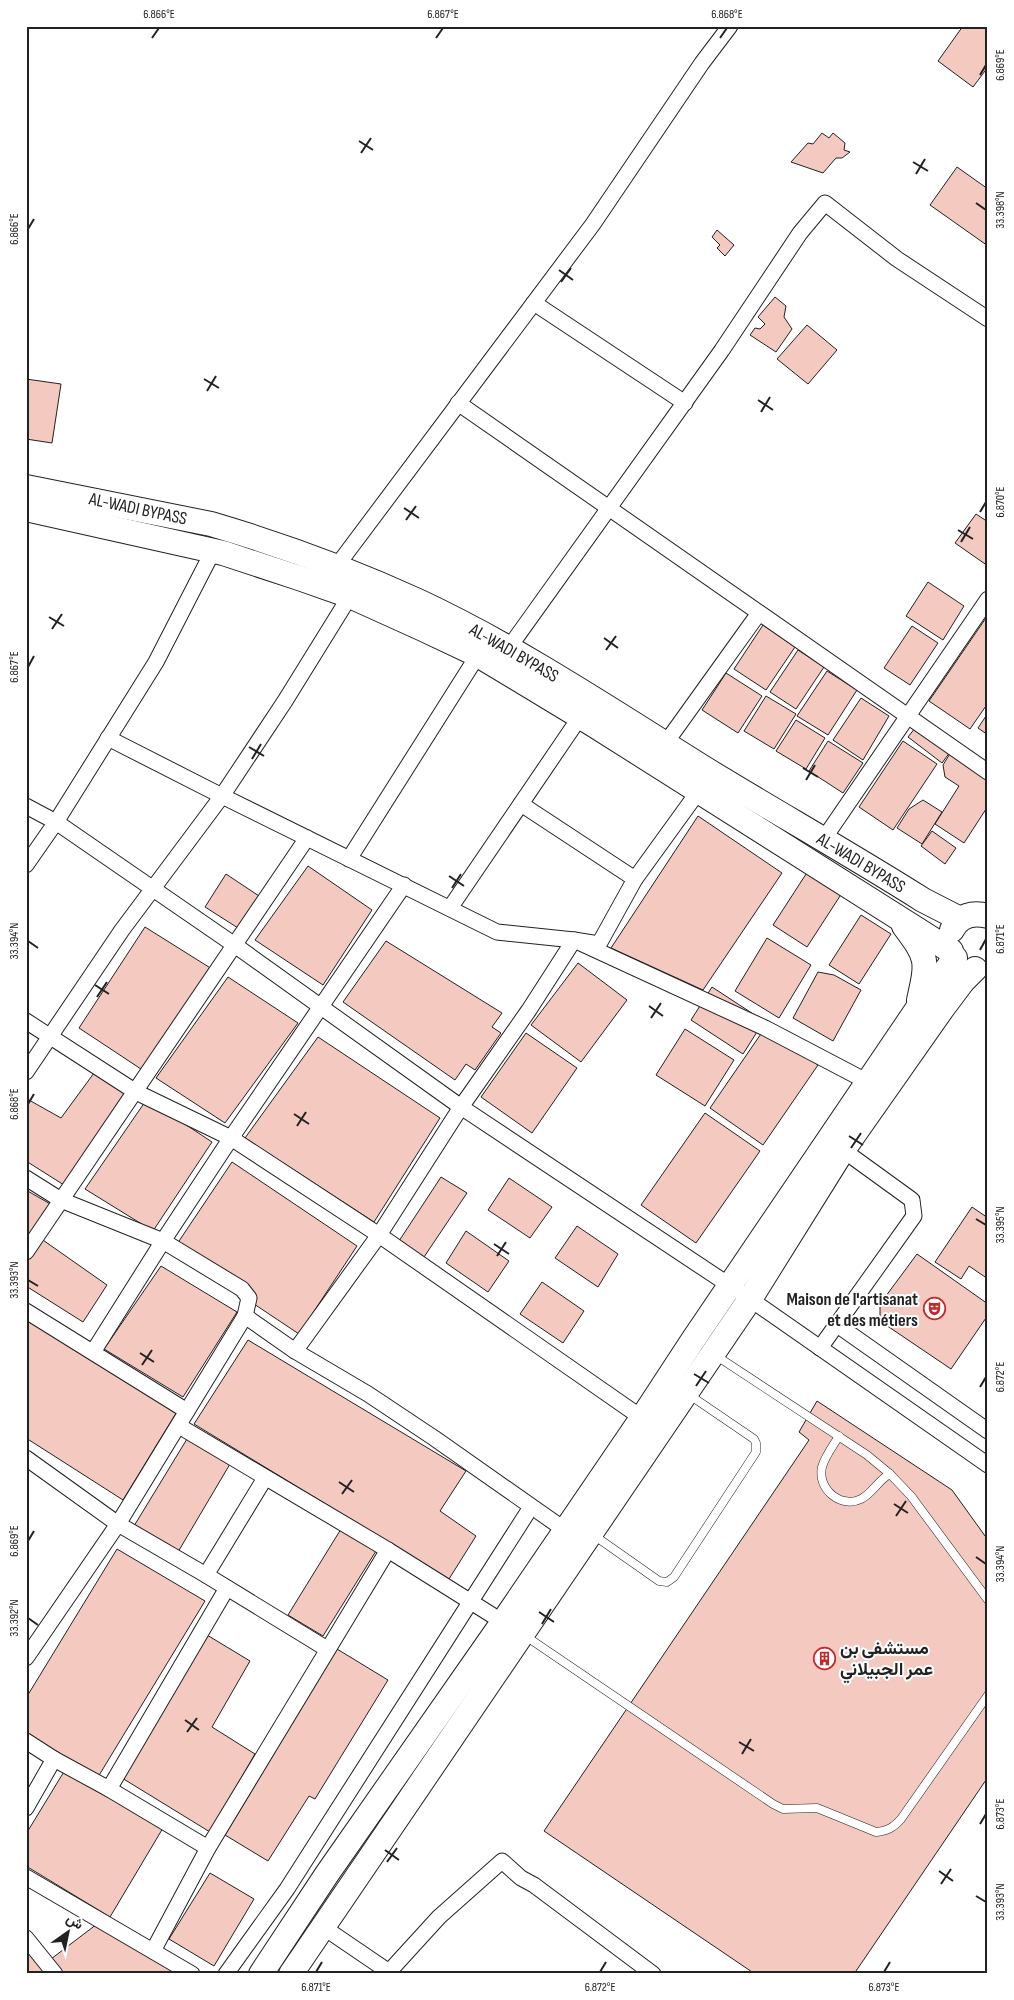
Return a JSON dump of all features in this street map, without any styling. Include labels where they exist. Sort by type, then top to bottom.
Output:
[{"type":"main road","name":"AL-WADI BYPASS","points":[[26,487],[211,524],[336,567],[420,602],[508,649],[923,900],[974,916]]},
{"type":"main road","name":"AL-WADI BYPASS","points":[[26,510],[213,551],[299,578],[350,596],[478,655],[580,717],[967,961]]},
{"type":"main road","points":[[967,961],[949,942],[950,933],[954,925],[974,916],[988,895]]},
{"type":"main road","points":[[898,918],[924,955],[924,978],[918,1008]]},
{"type":"main road","points":[[261,1974],[322,1881],[513,1628],[591,1533],[713,1354],[740,1293],[868,1082],[918,1008],[967,961]]},
{"type":"main road","points":[[291,1974],[323,1927],[513,1628],[565,1530],[693,1340],[740,1293],[843,1150],[962,980],[967,961]]},
{"type":"main road","points":[[693,1340],[713,1354]]},
{"type":"street","points":[[336,567],[593,224],[702,63],[730,26]]},
{"type":"street","points":[[508,649],[610,510],[800,233],[824,203],[897,259],[988,319]]},
{"type":"street","points":[[534,303],[685,403]]},
{"type":"street","points":[[458,403],[988,772]]},
{"type":"street","points":[[26,865],[56,822],[156,662],[213,551]]},
{"type":"street","points":[[26,1072],[122,930],[222,796],[285,701],[350,596]]},
{"type":"street","points":[[823,840],[988,599]]},
{"type":"street","points":[[665,744],[759,613]]},
{"type":"street","points":[[349,859],[478,655]]},
{"type":"street","points":[[450,908],[580,717]]},
{"type":"street","points":[[108,738],[498,932],[599,944],[635,879],[698,792]]},
{"type":"street","points":[[521,804],[635,879]]},
{"type":"street","points":[[26,806],[56,822],[236,946],[460,1107],[740,1293],[988,1465]]},
{"type":"street","points":[[26,1252],[308,838]]},
{"type":"street","points":[[93,1352],[231,1138],[404,886]]},
{"type":"street","points":[[574,940],[765,1028],[868,1082]]},
{"type":"street","points":[[295,1351],[379,1235],[460,1107],[574,940]]},
{"type":"street","points":[[26,1021],[136,1092],[231,1138],[379,1235],[642,1418]]},
{"type":"street","points":[[820,1348],[914,1216],[912,1200],[843,1150]]},
{"type":"street","points":[[26,1178],[61,1200],[163,1241],[242,1289],[249,1298],[245,1316],[179,1426],[118,1524],[26,1658]]},
{"type":"street","points":[[26,1311],[187,1411]]},
{"type":"street","points":[[245,1316],[295,1351],[376,1400],[565,1530]]},
{"type":"street","points":[[836,1324],[988,1431]]},
{"type":"street","points":[[179,1426],[388,1550],[513,1628]]},
{"type":"street","points":[[26,1458],[118,1524],[228,1588],[327,1649]]},
{"type":"street","points":[[206,1575],[265,1478]]},
{"type":"street","points":[[226,1974],[287,1889],[531,1507]]},
{"type":"street","points":[[153,1951],[208,1848],[388,1550]]},
{"type":"street","points":[[109,1789],[228,1588]]},
{"type":"street","points":[[26,1741],[208,1848]]},
{"type":"street","points":[[26,1808],[54,1759]]},
{"type":"street","points":[[323,1927],[390,1973],[439,1916],[502,1862],[521,1878],[534,1885],[634,1968],[653,1974]]},
{"type":"street","points":[[26,1877],[192,1974]]},
{"type":"street","points":[[26,1938],[56,1974]]},
{"type":"lane","points":[[713,1354],[839,1436],[890,1474],[911,1496],[988,1600]]},
{"type":"lane","points":[[591,1533],[659,1580],[667,1582],[674,1578],[756,1452],[757,1447],[751,1437],[687,1393]]},
{"type":"lane","points":[[839,1436],[822,1468],[822,1478],[825,1487],[831,1495],[840,1500],[850,1502],[859,1500],[868,1494],[881,1479],[890,1474]]},
{"type":"lane","points":[[513,1628],[773,1804],[783,1808],[817,1808],[876,1832],[893,1828],[901,1819],[988,1695]]},
{"type":"building","points":[[963,26],[988,27],[988,67],[973,87],[938,61]]},
{"type":"building","points":[[822,133],[829,138],[833,133],[845,143],[844,150],[850,152],[842,158],[836,158],[823,173],[791,162],[808,143],[813,144]]},
{"type":"building","points":[[957,167],[988,189],[988,246],[930,205]]},
{"type":"building","points":[[717,230],[734,245],[725,256],[717,248],[720,245],[712,237]]},
{"type":"building","points":[[775,297],[786,306],[784,317],[792,329],[776,352],[750,335],[755,328],[760,329],[765,324],[758,317]]},
{"type":"building","points":[[807,325],[837,350],[808,384],[777,359]]},
{"type":"building","points":[[26,379],[61,384],[52,443],[26,439]]},
{"type":"building","points":[[976,514],[988,522],[988,566],[955,543]]},
{"type":"building","points":[[928,582],[964,606],[943,640],[906,616]]},
{"type":"building","points":[[988,615],[988,703],[970,729],[929,701]]},
{"type":"building","points":[[763,625],[795,647],[766,690],[734,669]]},
{"type":"building","points":[[912,626],[938,643],[910,685],[884,668]]},
{"type":"building","points":[[798,650],[824,667],[796,709],[770,692]]},
{"type":"building","points":[[827,671],[857,690],[828,735],[797,716]]},
{"type":"building","points":[[726,673],[762,696],[738,733],[702,710]]},
{"type":"building","points":[[766,696],[796,714],[774,749],[744,731]]},
{"type":"building","points":[[861,698],[889,716],[863,760],[833,740]]},
{"type":"building","points":[[988,713],[988,735],[978,728]]},
{"type":"building","points":[[796,720],[825,738],[806,769],[776,751]]},
{"type":"building","points":[[919,723],[953,748],[942,763],[908,737]]},
{"type":"building","points":[[828,741],[863,763],[843,793],[809,771]]},
{"type":"building","points":[[903,741],[937,764],[893,830],[859,807]]},
{"type":"building","points":[[951,752],[988,776],[988,806],[964,843],[935,824],[959,786],[945,777],[943,765]]},
{"type":"building","points":[[923,800],[942,812],[922,844],[897,828],[909,809]]},
{"type":"building","points":[[698,816],[782,873],[703,990],[611,948]]},
{"type":"building","points":[[932,831],[956,848],[945,864],[921,846]]},
{"type":"building","points":[[308,866],[372,910],[323,985],[255,940]]},
{"type":"building","points":[[808,871],[842,893],[807,947],[773,925]]},
{"type":"building","points":[[226,874],[259,896],[238,928],[205,907]]},
{"type":"building","points":[[861,915],[891,934],[859,984],[829,965]]},
{"type":"building","points":[[145,927],[212,969],[141,1069],[79,1028]]},
{"type":"building","points":[[767,938],[811,965],[779,1018],[735,991]]},
{"type":"building","points":[[386,941],[502,1013],[492,1027],[501,1033],[475,1070],[466,1064],[455,1080],[343,1002]]},
{"type":"building","points":[[578,963],[627,1000],[581,1062],[531,1025]]},
{"type":"building","points":[[818,972],[834,975],[861,990],[833,1041],[793,1018]]},
{"type":"building","points":[[228,977],[298,1023],[225,1123],[156,1078]]},
{"type":"building","points":[[712,987],[764,1021],[743,1054],[691,1020]]},
{"type":"building","points":[[765,1028],[818,1065],[763,1145],[710,1108]]},
{"type":"building","points":[[685,1029],[734,1060],[705,1106],[656,1075]]},
{"type":"building","points":[[526,1033],[577,1068],[532,1133],[481,1097]]},
{"type":"building","points":[[318,1037],[440,1118],[374,1222],[245,1138]]},
{"type":"building","points":[[94,1073],[125,1092],[64,1185],[26,1161],[26,1105],[29,1100],[61,1118]]},
{"type":"building","points":[[147,1099],[212,1142],[153,1231],[85,1189]]},
{"type":"building","points":[[705,1113],[760,1151],[696,1243],[641,1205]]},
{"type":"building","points":[[232,1162],[357,1246],[299,1334],[173,1250]]},
{"type":"building","points":[[441,1177],[467,1193],[424,1257],[399,1241]]},
{"type":"building","points":[[509,1178],[552,1207],[530,1238],[488,1210]]},
{"type":"building","points":[[26,1190],[52,1205],[26,1245]]},
{"type":"building","points":[[972,1207],[988,1218],[988,1279],[969,1266],[961,1279],[935,1262]]},
{"type":"building","points":[[577,1226],[618,1254],[598,1287],[555,1258]]},
{"type":"building","points":[[466,1231],[509,1261],[488,1292],[446,1263]]},
{"type":"building","points":[[40,1238],[107,1285],[83,1322],[26,1286],[26,1259]]},
{"type":"building","name":"Maison de l'artisanat et des métiers","points":[[917,1254],[988,1304],[988,1315],[951,1369],[880,1321],[880,1304]]},
{"type":"building","points":[[161,1266],[237,1312],[183,1397],[104,1349]]},
{"type":"building","points":[[542,1282],[584,1311],[563,1343],[520,1314]]},
{"type":"building","points":[[26,1320],[178,1410],[123,1500],[26,1438]]},
{"type":"building","points":[[248,1340],[466,1471],[440,1511],[476,1536],[449,1579],[194,1424]]},
{"type":"building","name":"مستشفى بن عمر الجبيلاني","points":[[817,1401],[952,1490],[988,1540],[988,1777],[854,1974],[755,1974],[544,1831],[809,1440],[799,1432]]},
{"type":"building","points":[[187,1439],[230,1464],[178,1552],[134,1526]]},
{"type":"building","points":[[341,1529],[376,1551],[323,1636],[288,1615]]},
{"type":"building","points":[[117,1549],[205,1601],[98,1777],[26,1734],[26,1698]]},
{"type":"building","points":[[207,1635],[250,1661],[212,1727],[255,1754],[210,1832],[122,1778]]},
{"type":"building","points":[[337,1649],[388,1680],[315,1799],[309,1796],[268,1861],[225,1835]]},
{"type":"building","points":[[65,1770],[163,1828],[110,1917],[26,1866],[26,1834]]},
{"type":"building","points":[[210,1873],[254,1899],[214,1966],[169,1939]]},
{"type":"building","points":[[97,1924],[183,1974],[64,1974],[51,1959]]},
{"type":"building","points":[[26,1948],[48,1974],[26,1974]]},
{"type":"place","name":"Maison de l'artisanat et des métiers","points":[[934,1309]]},
{"type":"place","name":"مستشفى بن عمر الجبيلاني","points":[[824,1658]]}]
